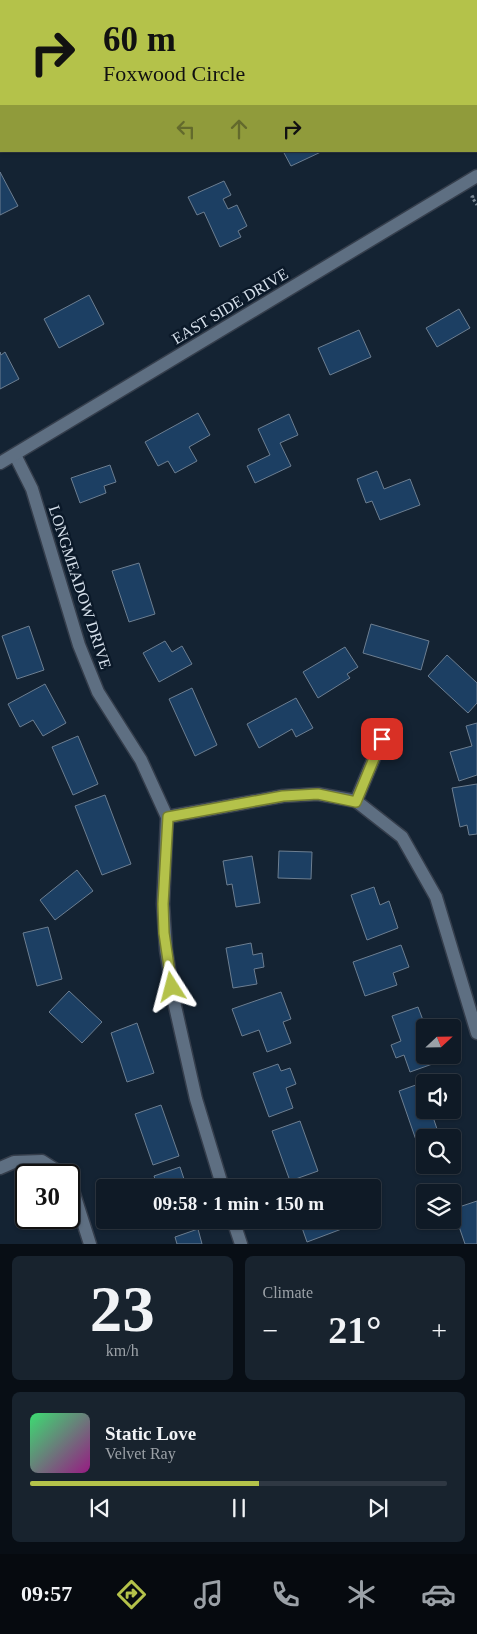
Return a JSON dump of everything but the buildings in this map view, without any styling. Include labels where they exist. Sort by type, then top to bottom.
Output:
[{"type":"street","name":"EAST SIDE DRIVE","points":[[0,464],[477,176]]},
{"type":"street","name":"LONGMEADOW DRIVE","points":[[15,455],[32,489],[79,646],[98,692],[141,760],[168,817],[163,904],[166,950],[175,1006],[196,1099],[220,1179]]},
{"type":"street","points":[[356,802],[382,739]]},
{"type":"street","points":[[168,817],[283,796],[318,794],[356,802],[402,837],[436,897],[477,1033]]},
{"type":"street","points":[[0,1168],[14,1162],[42,1160],[48,1164]]},
{"type":"street","points":[[80,1213],[90,1244]]},
{"type":"street","points":[[235,1229],[241,1244]]},
{"type":"path","points":[[472,197],[477,206]]},
{"type":"route","points":[[172,987],[164,933],[163,904],[168,817],[283,796],[318,794],[356,802],[382,739]]}]
